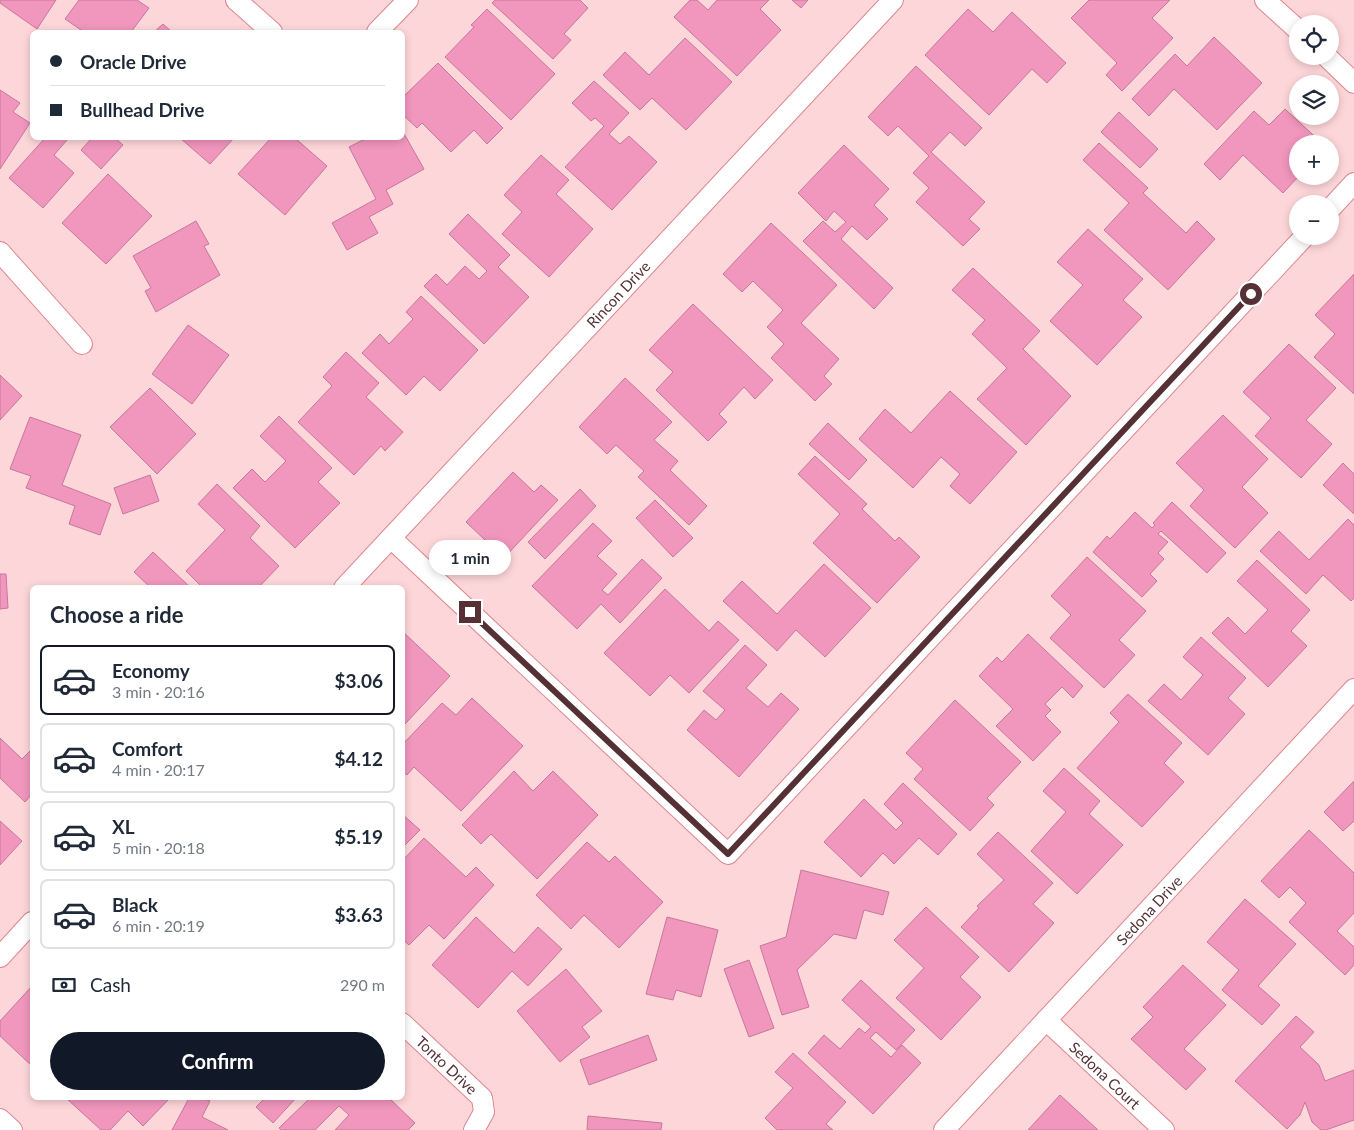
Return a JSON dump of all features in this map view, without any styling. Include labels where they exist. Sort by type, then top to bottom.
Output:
[{"type":"street","points":[[236,0],[270,30]]},
{"type":"street","points":[[379,30],[408,0]]},
{"type":"street","name":"Rincon Drive","points":[[347,585],[893,0]]},
{"type":"street","points":[[1266,0],[1289,22]]},
{"type":"street","points":[[1335,65],[1354,83]]},
{"type":"street","points":[[1339,199],[1354,183]]},
{"type":"street","points":[[390,538],[728,854],[1297,245]]},
{"type":"street","points":[[0,252],[82,344]]},
{"type":"street","name":"Sedona Drive","points":[[944,1130],[1354,689]]},
{"type":"street","points":[[0,957],[30,924]]},
{"type":"street","name":"Sedona Court","points":[[1046,1020],[1164,1130]]},
{"type":"street","name":"Tonto Drive","points":[[405,1026],[482,1098],[484,1112],[474,1130]]},
{"type":"street","points":[[0,1119],[12,1130]]},
{"type":"building","points":[[0,0],[56,0],[37,29],[0,3]]},
{"type":"building","points":[[79,0],[137,0],[149,8],[132,30],[81,30],[65,19]]},
{"type":"building","points":[[495,0],[580,0],[588,8],[564,34],[571,40],[553,59],[492,3]]},
{"type":"building","points":[[690,0],[697,0],[708,10],[717,0],[769,0],[760,9],[781,30],[737,76],[674,17]]},
{"type":"building","points":[[792,0],[808,0],[801,8]]},
{"type":"building","points":[[1089,0],[1170,0],[1152,18],[1173,38],[1122,91],[1106,75],[1117,63],[1071,18]]},
{"type":"building","points":[[487,9],[555,74],[511,120],[445,57],[474,27],[471,25]]},
{"type":"building","points":[[968,9],[993,32],[1012,12],[1066,63],[1047,83],[1032,69],[989,115],[925,55]]},
{"type":"building","points":[[163,24],[170,30],[156,30]]},
{"type":"building","points":[[1214,37],[1262,83],[1217,130],[1174,89],[1149,116],[1132,99],[1175,54],[1187,66]]},
{"type":"building","points":[[685,38],[732,82],[686,130],[652,98],[640,110],[603,75],[625,52],[649,75]]},
{"type":"building","points":[[438,63],[503,128],[487,144],[474,130],[451,152],[422,123],[417,128],[405,117],[405,95]]},
{"type":"building","points":[[916,66],[982,128],[965,146],[950,132],[931,152],[985,202],[969,219],[980,229],[963,246],[916,202],[929,188],[913,173],[929,156],[898,126],[888,136],[868,117]]},
{"type":"building","points":[[594,81],[629,113],[609,134],[620,144],[629,136],[657,162],[612,210],[565,167],[604,126],[595,118],[591,121],[572,103]]},
{"type":"building","points":[[0,90],[20,103],[13,112],[30,123],[0,169]]},
{"type":"building","points":[[1285,109],[1289,113],[1289,125],[1302,125],[1313,135],[1289,135],[1289,185],[1291,185],[1283,193],[1243,155],[1220,180],[1204,164],[1254,111],[1269,125]]},
{"type":"building","points":[[1119,112],[1158,149],[1140,168],[1101,132]]},
{"type":"building","points":[[405,135],[424,169],[386,190],[393,204],[369,217],[378,233],[347,250],[332,223],[376,199],[349,147],[363,140],[405,140]]},
{"type":"building","points":[[43,140],[67,140],[54,155],[74,173],[43,208],[9,178]]},
{"type":"building","points":[[90,140],[117,140],[123,145],[101,169],[81,150]]},
{"type":"building","points":[[182,140],[232,140],[210,164]]},
{"type":"building","points":[[269,140],[297,140],[327,166],[285,215],[238,174]]},
{"type":"building","points":[[1099,143],[1148,188],[1143,193],[1186,233],[1197,221],[1215,239],[1168,290],[1104,230],[1129,203],[1083,160]]},
{"type":"building","points":[[844,145],[889,189],[874,205],[888,219],[867,240],[852,226],[841,239],[893,288],[874,309],[803,241],[823,221],[835,232],[846,222],[834,211],[826,221],[798,193]]},
{"type":"building","points":[[541,155],[569,180],[556,194],[593,229],[549,277],[502,234],[522,212],[504,195]]},
{"type":"building","points":[[108,174],[152,216],[106,264],[62,223]]},
{"type":"building","points":[[468,214],[510,255],[498,267],[529,297],[484,344],[424,286],[436,274],[447,285],[465,266],[479,279],[487,271],[449,234]]},
{"type":"building","points":[[196,221],[209,244],[204,246],[220,275],[156,312],[145,291],[151,288],[133,256]]},
{"type":"building","points":[[771,223],[837,285],[801,323],[839,359],[824,376],[832,384],[815,401],[771,358],[784,344],[767,327],[783,310],[753,281],[742,292],[723,274]]},
{"type":"building","points":[[1088,229],[1143,279],[1123,300],[1142,317],[1097,365],[1050,321],[1083,285],[1057,262]]},
{"type":"building","points":[[973,268],[1040,331],[1023,349],[1071,396],[1026,445],[977,399],[1007,368],[972,334],[985,320],[952,290]]},
{"type":"building","points":[[1354,274],[1354,394],[1314,357],[1335,334],[1315,315]]},
{"type":"building","points":[[421,296],[478,350],[440,391],[424,376],[406,395],[362,353],[380,334],[389,344],[413,319],[406,312]]},
{"type":"building","points":[[693,304],[773,380],[755,399],[744,387],[719,414],[727,422],[708,441],[656,390],[673,372],[649,350]]},
{"type":"building","points":[[188,325],[229,355],[192,404],[152,374]]},
{"type":"building","points":[[1289,344],[1336,388],[1306,420],[1332,444],[1301,478],[1255,436],[1271,418],[1243,392]]},
{"type":"building","points":[[346,352],[379,383],[366,397],[403,432],[385,451],[381,446],[354,475],[298,422],[332,386],[323,377]]},
{"type":"building","points":[[0,375],[22,396],[0,420]]},
{"type":"building","points":[[625,378],[672,422],[654,440],[678,461],[670,470],[707,506],[689,525],[638,477],[644,471],[616,445],[607,454],[579,427]]},
{"type":"building","points":[[150,388],[196,434],[157,474],[110,427]]},
{"type":"building","points":[[950,391],[1017,452],[970,504],[950,486],[960,474],[941,457],[913,488],[859,439],[885,409],[911,433]]},
{"type":"building","points":[[1223,415],[1268,459],[1242,487],[1268,513],[1235,548],[1190,506],[1204,490],[1176,463]]},
{"type":"building","points":[[279,416],[332,468],[318,482],[340,503],[295,548],[233,488],[252,469],[265,482],[286,461],[260,436]]},
{"type":"building","points":[[30,417],[81,435],[62,485],[111,504],[100,535],[69,524],[75,506],[26,488],[31,476],[10,469]]},
{"type":"building","points":[[828,423],[867,460],[849,480],[809,444]]},
{"type":"building","points":[[815,456],[867,504],[862,509],[895,541],[899,537],[920,557],[877,603],[813,543],[840,514],[798,474]]},
{"type":"building","points":[[1343,463],[1354,474],[1354,514],[1323,485]]},
{"type":"building","points":[[513,472],[534,492],[541,485],[558,500],[504,558],[466,522]]},
{"type":"building","points":[[150,475],[159,501],[123,514],[114,488]]},
{"type":"building","points":[[217,484],[260,526],[250,538],[279,566],[261,585],[200,585],[186,571],[225,530],[198,504]]},
{"type":"building","points":[[580,489],[596,506],[545,559],[528,542]]},
{"type":"building","points":[[655,500],[693,538],[673,557],[636,518]]},
{"type":"building","points":[[1172,502],[1226,553],[1207,573],[1161,531],[1158,534],[1168,542],[1158,553],[1164,559],[1150,574],[1157,581],[1142,597],[1093,552],[1107,536],[1110,539],[1135,512],[1152,528],[1155,525],[1153,523]]},
{"type":"building","points":[[1348,519],[1354,525],[1354,598],[1351,601],[1323,575],[1306,594],[1260,551],[1279,531],[1309,560]]},
{"type":"building","points":[[593,523],[612,541],[597,556],[617,574],[602,590],[608,595],[642,559],[662,578],[620,623],[601,604],[577,629],[532,586]]},
{"type":"building","points":[[153,552],[188,585],[148,585],[134,572]]},
{"type":"building","points":[[1087,557],[1146,611],[1119,640],[1135,655],[1104,688],[1050,638],[1071,615],[1051,596]]},
{"type":"building","points":[[1257,560],[1310,610],[1291,631],[1307,646],[1268,687],[1212,633],[1228,617],[1245,634],[1268,610],[1237,581]]},
{"type":"building","points":[[824,564],[871,608],[825,657],[796,630],[777,651],[723,601],[742,581],[777,614]]},
{"type":"building","points":[[0,574],[6,574],[8,608],[0,609]]},
{"type":"building","points":[[665,589],[709,631],[718,621],[739,640],[689,693],[670,675],[650,696],[604,653]]},
{"type":"building","points":[[405,634],[450,676],[405,724]]},
{"type":"building","points":[[1028,634],[1083,686],[1073,698],[1062,687],[1045,704],[1051,710],[1045,716],[1061,732],[1033,761],[996,726],[1013,709],[979,676],[997,657],[1002,662]]},
{"type":"building","points":[[1201,637],[1246,678],[1228,698],[1245,714],[1208,755],[1148,701],[1164,684],[1181,700],[1203,675],[1183,657]]},
{"type":"building","points":[[745,645],[767,665],[746,688],[768,707],[781,693],[799,709],[739,777],[687,730],[704,710],[716,720],[725,710],[703,691]]},
{"type":"building","points":[[1128,694],[1182,743],[1164,763],[1184,782],[1142,827],[1077,768],[1119,722],[1110,713]]},
{"type":"building","points":[[472,698],[523,746],[461,811],[414,767],[407,775],[405,773],[405,742],[442,703],[456,715]]},
{"type":"building","points":[[955,700],[1021,762],[987,798],[994,805],[970,831],[914,779],[923,769],[906,753]]},
{"type":"building","points":[[0,738],[22,759],[30,751],[30,796],[25,802],[0,778]]},
{"type":"building","points":[[1064,768],[1100,801],[1089,814],[1123,845],[1077,894],[1031,851],[1066,812],[1043,791]]},
{"type":"building","points":[[514,771],[533,791],[553,771],[598,815],[537,879],[491,834],[481,844],[462,825]]},
{"type":"building","points":[[1354,781],[1354,821],[1343,831],[1324,812]]},
{"type":"building","points":[[903,783],[957,834],[938,855],[919,838],[894,864],[883,853],[861,877],[824,842],[864,799],[896,830],[903,823],[884,804]]},
{"type":"building","points":[[405,817],[420,830],[405,845]]},
{"type":"building","points":[[0,821],[22,841],[0,865]]},
{"type":"building","points":[[1309,830],[1354,873],[1354,913],[1337,931],[1354,947],[1354,965],[1345,975],[1289,922],[1306,903],[1290,887],[1279,898],[1261,881]]},
{"type":"building","points":[[998,832],[1053,883],[1033,904],[1054,923],[1009,972],[961,927],[979,908],[977,906],[1004,880],[977,854]]},
{"type":"building","points":[[424,838],[466,877],[476,867],[494,885],[444,939],[429,925],[409,945],[405,942],[405,858]]},
{"type":"building","points":[[587,842],[609,862],[615,856],[663,902],[619,948],[584,915],[571,929],[536,895]]},
{"type":"building","points":[[801,870],[889,892],[883,915],[864,910],[856,939],[834,934],[797,970],[809,1007],[782,1015],[760,946],[786,937]]},
{"type":"building","points":[[1245,899],[1296,944],[1258,986],[1280,1005],[1262,1025],[1222,990],[1239,970],[1207,942]]},
{"type":"building","points":[[926,907],[979,957],[960,977],[981,997],[941,1040],[896,998],[924,968],[894,940]]},
{"type":"building","points":[[476,917],[514,953],[538,927],[562,949],[528,986],[512,971],[478,1008],[432,965]]},
{"type":"building","points":[[667,917],[718,930],[701,997],[676,990],[673,1000],[646,994]]},
{"type":"building","points":[[749,960],[774,1028],[749,1037],[724,969]]},
{"type":"building","points":[[1183,965],[1226,1005],[1184,1049],[1206,1069],[1186,1090],[1131,1039],[1153,1017],[1143,1007]]},
{"type":"building","points":[[566,969],[602,1011],[582,1027],[590,1037],[560,1062],[517,1011]]},
{"type":"building","points":[[861,980],[915,1030],[896,1050],[876,1032],[870,1038],[891,1057],[902,1045],[921,1063],[873,1114],[808,1053],[824,1035],[840,1049],[859,1028],[865,1033],[871,1027],[842,1000]]},
{"type":"building","points":[[30,988],[30,1064],[0,1036],[0,1021]]},
{"type":"building","points":[[1296,1016],[1314,1032],[1300,1047],[1319,1065],[1325,1081],[1354,1070],[1354,1120],[1321,1130],[1312,1122],[1305,1102],[1300,1115],[1287,1129],[1235,1081]]},
{"type":"building","points":[[648,1035],[657,1060],[589,1085],[580,1060]]},
{"type":"building","points":[[793,1053],[846,1102],[826,1124],[833,1130],[777,1130],[765,1118],[793,1088],[775,1072]]},
{"type":"building","points":[[1060,1095],[1098,1130],[1028,1130]]},
{"type":"building","points":[[68,1100],[168,1100],[143,1126],[128,1111],[110,1130],[101,1130]]},
{"type":"building","points":[[188,1100],[207,1100],[210,1101],[202,1117],[228,1130],[172,1130]]},
{"type":"building","points":[[263,1100],[294,1100],[273,1123],[256,1107]]},
{"type":"building","points":[[308,1100],[391,1100],[415,1123],[408,1130],[335,1130],[349,1115],[339,1106],[315,1130],[281,1130],[279,1128]]},
{"type":"building","points":[[588,1116],[662,1123],[661,1130],[587,1130]]},
{"type":"route","points":[[470,612],[728,854],[1251,294]]}]
